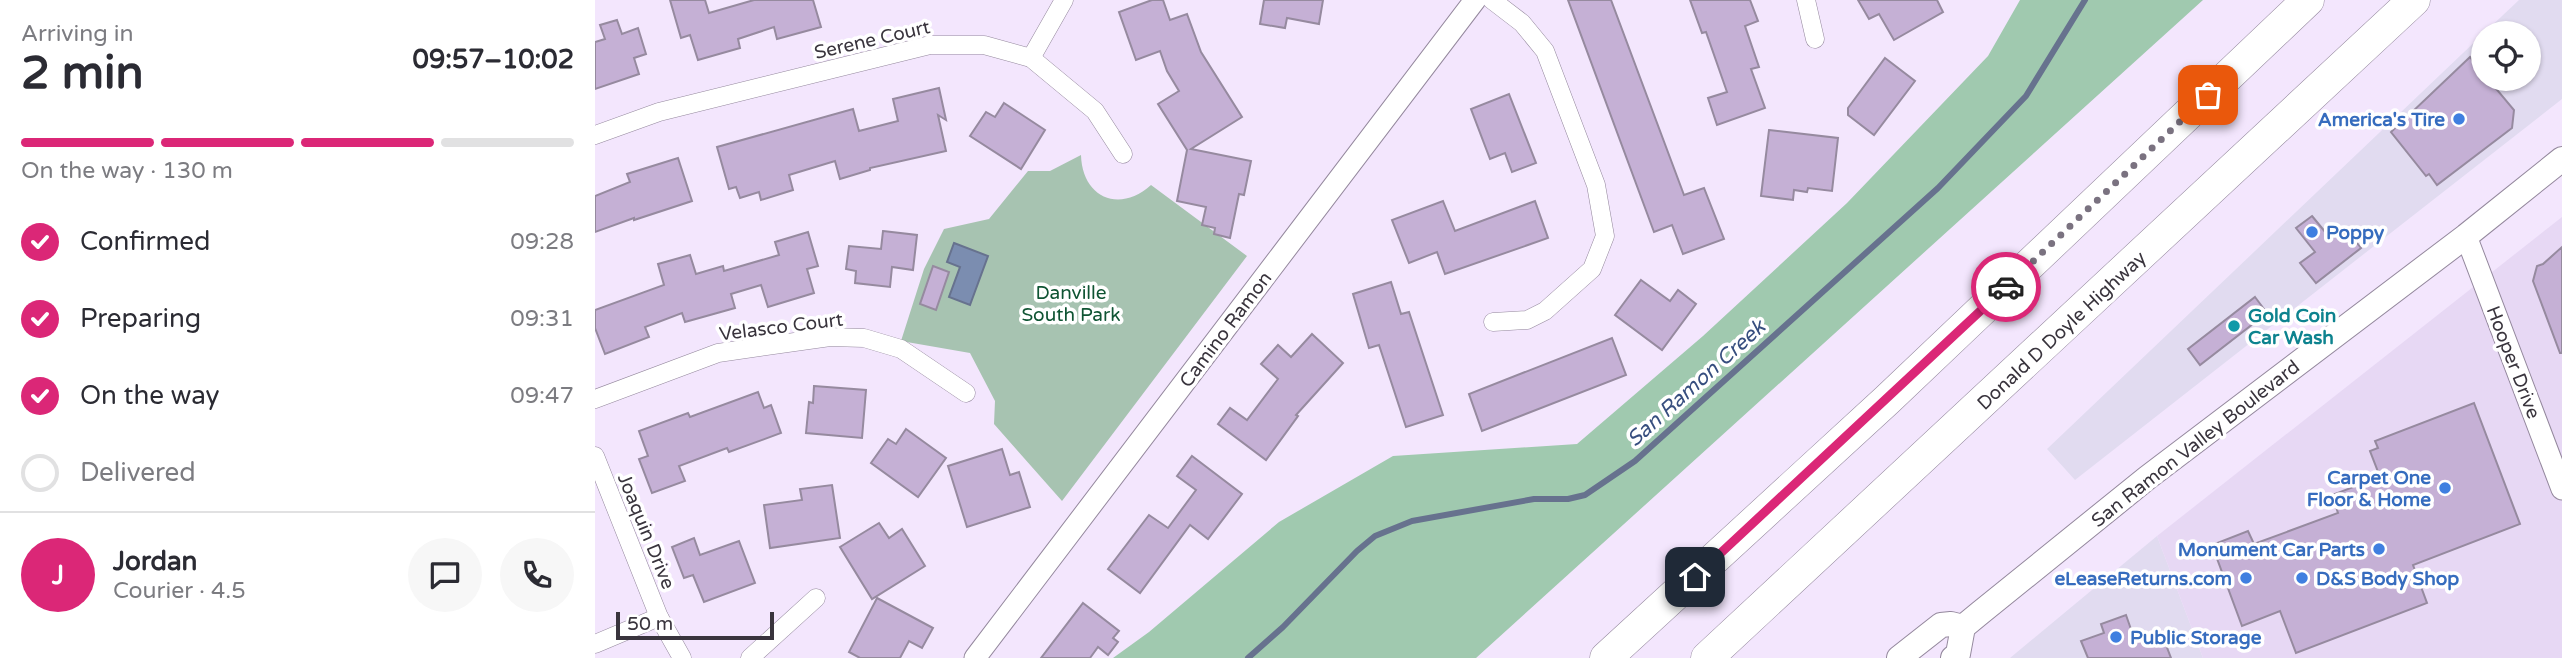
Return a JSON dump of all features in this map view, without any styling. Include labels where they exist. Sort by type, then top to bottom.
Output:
[{"type":"highway","points":[[1606,658],[1887,400],[2308,0]]},
{"type":"highway","name":"Donald D Doyle Highway","points":[[1706,658],[1802,572],[2414,0]]},
{"type":"main road","name":"San Ramon Valley Boulevard","points":[[1899,658],[1941,625],[1963,627],[2147,478],[2466,236],[2562,159]]},
{"type":"main road","points":[[1952,658],[1958,654],[1963,627]]},
{"type":"street","points":[[1031,58],[1064,0]]},
{"type":"street","name":"Camino Ramon","points":[[975,658],[1475,0]]},
{"type":"street","points":[[1492,0],[1523,23],[1545,51],[1596,185],[1605,236],[1592,269],[1545,311],[1527,320],[1493,322]]},
{"type":"street","points":[[1806,0],[1815,39]]},
{"type":"street","name":"Serene Court","points":[[595,135],[659,112],[930,45],[984,45],[1031,58],[1095,111],[1123,155]]},
{"type":"street","name":"Hooper Drive","points":[[2466,236],[2562,489]]},
{"type":"street","name":"Velasco Court","points":[[595,399],[718,353],[830,337],[864,338],[901,349],[966,393]]},
{"type":"street","name":"Joaquin Drive","points":[[595,456],[659,617],[682,658]]},
{"type":"street","points":[[750,658],[816,598]]},
{"type":"street","points":[[595,644],[659,617]]},
{"type":"shaded area","points":[[2519,0],[2562,0],[2562,99],[2075,480],[2047,449],[2471,45],[2471,91],[2541,91],[2541,21],[2497,21]]},
{"type":"shaded area","points":[[2562,217],[2562,658],[2203,658],[2157,536]]},
{"type":"shaded area","points":[[2157,536],[2203,658],[2010,658]]},
{"type":"green space","points":[[2020,0],[2203,0],[1476,658],[1113,658],[1149,632],[1279,522],[1393,456],[1577,444],[1703,336],[1847,203],[1988,56]]},
{"type":"green space","name":"Danville South Park","points":[[1081,155],[1088,181],[1095,191],[1104,197],[1127,198],[1139,194],[1151,185],[1247,256],[1062,501],[994,424],[995,401],[970,353],[901,341],[924,269],[944,229],[989,219],[1028,171],[1050,171]]},
{"type":"water","points":[[954,243],[988,256],[970,305],[949,297],[960,267],[947,262]]},
{"type":"building","points":[[670,0],[705,0],[709,13],[754,0],[813,0],[821,27],[777,39],[774,27],[738,39],[740,48],[698,60],[690,35],[681,38]]},
{"type":"building","points":[[1152,0],[1163,0],[1170,20],[1187,14],[1201,52],[1242,117],[1191,149],[1251,161],[1244,195],[1239,194],[1230,238],[1214,234],[1215,228],[1202,225],[1206,207],[1177,201],[1187,150],[1158,104],[1179,91],[1167,71],[1160,51],[1136,60],[1119,12]]},
{"type":"building","points":[[1264,0],[1323,0],[1319,24],[1287,18],[1285,28],[1260,24]]},
{"type":"building","points":[[1568,0],[1611,0],[1684,195],[1704,188],[1724,239],[1683,254],[1672,225],[1654,232]]},
{"type":"building","points":[[1690,0],[1750,0],[1758,21],[1745,26],[1759,67],[1751,69],[1765,108],[1717,125],[1708,98],[1727,92],[1706,32],[1702,33]]},
{"type":"building","points":[[1858,0],[1937,0],[1943,12],[1894,40],[1879,14],[1869,19]]},
{"type":"building","points":[[617,20],[622,34],[638,28],[646,54],[634,58],[639,74],[595,89],[595,42],[605,39],[600,25]]},
{"type":"building","name":"America's Tire","points":[[2470,57],[2471,91],[2498,91],[2514,110],[2512,128],[2437,185],[2429,174],[2426,176],[2391,132]]},
{"type":"building","points":[[1885,58],[1915,81],[1874,135],[1848,115],[1848,108]]},
{"type":"building","points":[[939,88],[946,120],[938,115],[946,151],[870,168],[840,179],[835,161],[789,175],[793,190],[761,200],[759,192],[740,198],[736,187],[729,189],[717,147],[853,109],[859,131],[898,121],[893,99]]},
{"type":"building","points":[[1509,94],[1536,163],[1512,172],[1505,153],[1490,159],[1471,109]]},
{"type":"building","points":[[1004,103],[1045,130],[1021,169],[970,136],[986,112],[995,117]]},
{"type":"building","points":[[1769,130],[1838,138],[1832,191],[1808,188],[1807,192],[1794,190],[1793,200],[1761,196]]},
{"type":"building","points":[[678,158],[692,201],[595,232],[595,196],[630,182],[627,174]]},
{"type":"building","points":[[1443,201],[1455,231],[1535,201],[1548,238],[1445,274],[1437,252],[1409,263],[1392,220]]},
{"type":"building","name":"Poppy","points":[[2312,216],[2331,239],[2345,228],[2361,248],[2316,283],[2300,263],[2315,252],[2296,228]]},
{"type":"building","points":[[883,231],[917,235],[913,270],[892,267],[890,287],[855,283],[856,271],[846,269],[849,246],[881,249]]},
{"type":"building","points":[[808,232],[818,266],[807,269],[814,293],[768,307],[761,285],[731,294],[735,308],[685,322],[682,313],[645,327],[649,337],[605,354],[595,328],[595,310],[664,285],[658,264],[690,255],[696,274],[723,266],[724,271],[779,255],[775,242]]},
{"type":"building","points":[[2562,247],[2560,353],[2533,281],[2537,266]]},
{"type":"building","points":[[933,266],[949,272],[936,310],[920,304]]},
{"type":"building","points":[[1641,280],[1670,301],[1678,290],[1696,304],[1662,350],[1615,315]]},
{"type":"building","points":[[1391,282],[1401,314],[1409,312],[1443,415],[1406,427],[1379,345],[1369,348],[1353,294]]},
{"type":"building","name":"Gold Coin Car Wash","points":[[2255,297],[2267,313],[2200,365],[2188,349]]},
{"type":"building","points":[[1312,334],[1343,363],[1296,415],[1298,416],[1266,460],[1218,424],[1230,408],[1247,420],[1278,379],[1261,364],[1278,345],[1291,357]]},
{"type":"building","points":[[1612,338],[1626,375],[1482,431],[1469,394]]},
{"type":"building","points":[[814,386],[866,390],[862,438],[806,433],[809,402],[813,403]]},
{"type":"building","points":[[758,392],[764,408],[771,405],[781,433],[729,452],[727,448],[679,466],[685,481],[652,493],[639,459],[648,456],[639,431],[688,413],[690,417]]},
{"type":"building","points":[[2474,403],[2520,524],[2413,565],[2427,603],[2296,653],[2280,611],[2242,626],[2212,545],[2248,531],[2254,544],[2338,513],[2332,495],[2380,477],[2370,451],[2378,448],[2375,441]]},
{"type":"building","points":[[906,429],[946,458],[918,497],[871,463],[888,439],[896,444]]},
{"type":"building","points":[[1002,449],[1010,475],[1019,472],[1030,507],[967,527],[948,466]]},
{"type":"building","points":[[1192,456],[1242,494],[1208,539],[1190,525],[1140,593],[1108,569],[1149,515],[1168,528],[1196,490],[1177,476]]},
{"type":"building","points":[[832,485],[840,538],[770,548],[764,505],[802,500],[800,489]]},
{"type":"building","points":[[879,523],[889,538],[902,529],[925,566],[872,599],[840,547]]},
{"type":"building","points":[[694,538],[700,555],[739,541],[755,583],[704,602],[693,575],[684,578],[672,547]]},
{"type":"building","points":[[877,598],[933,628],[922,648],[909,641],[900,658],[860,658],[849,652]]},
{"type":"building","points":[[1083,603],[1119,631],[1113,638],[1118,642],[1108,655],[1098,647],[1090,658],[1041,658]]},
{"type":"building","name":"Public Storage","points":[[2126,615],[2133,635],[2138,633],[2141,639],[2161,632],[2171,658],[2088,658],[2081,641],[2104,633],[2101,624]]},
{"type":"waterway","name":"San Ramon Creek","points":[[1248,658],[1375,536],[1412,521],[1534,499],[1568,499],[1585,495],[1635,461],[1938,188],[2026,96],[2085,0]]},
{"type":"way so far","points":[[2006,287],[2208,95]]},
{"type":"place","name":"America's Tire","points":[[2459,119]]},
{"type":"place","name":"Poppy","points":[[2312,232]]},
{"type":"place","name":"Gold Coin Car Wash","points":[[2234,326]]},
{"type":"place","name":"Carpet One Floor & Home","points":[[2445,488]]},
{"type":"place","name":"Monument Car Parts","points":[[2379,549]]},
{"type":"place","name":"eLeaseReturns.com","points":[[2246,578]]},
{"type":"place","name":"D&S Body Shop","points":[[2302,578]]},
{"type":"place","name":"Public Storage","points":[[2116,637]]},
{"type":"route","points":[[1695,577],[2006,287]]}]
